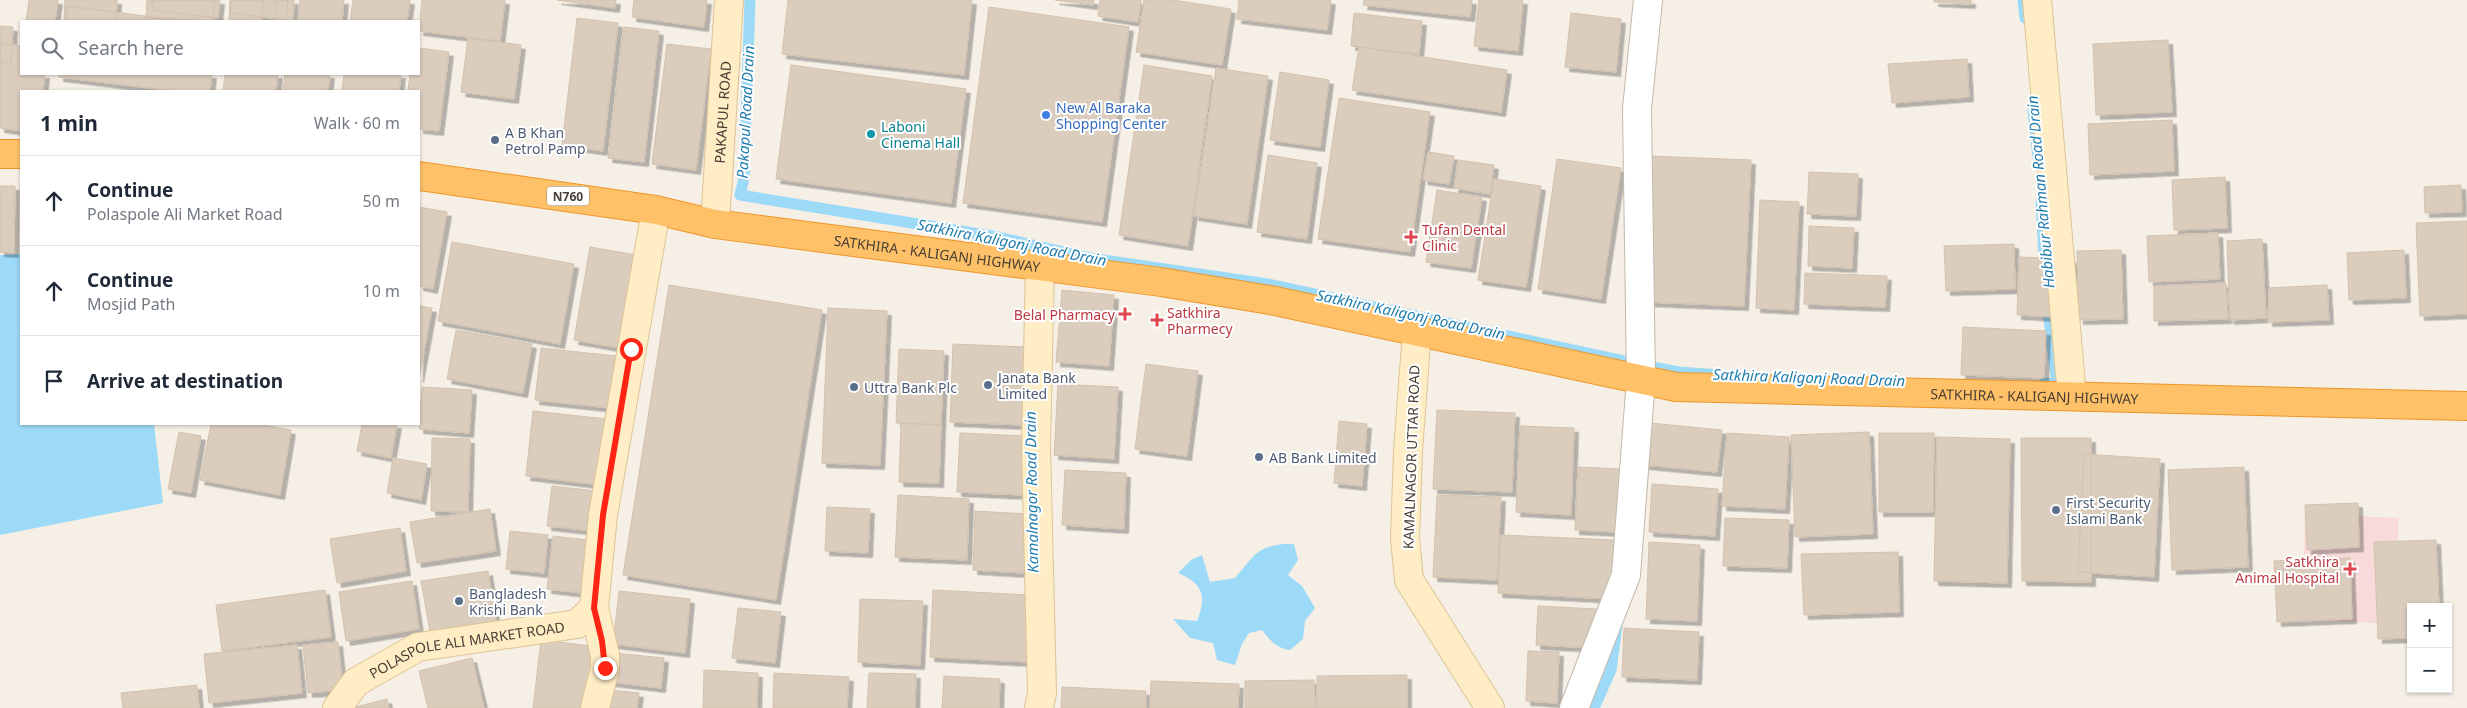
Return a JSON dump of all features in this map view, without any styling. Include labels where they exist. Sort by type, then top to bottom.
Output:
[{"type":"highway","points":[[0,154],[20,154]]},
{"type":"highway","name":"SATKHIRA - KALIGANJ HIGHWAY","points":[[420,176],[656,210],[716,224],[1040,266],[1270,300],[1676,387],[2467,406]]},
{"type":"street","name":"PAKAPUL ROAD","points":[[716,224],[729,0]]},
{"type":"street","points":[[1574,708],[1626,575],[1641,379],[1637,109],[1648,0]]},
{"type":"street","points":[[2037,0],[2072,396]]},
{"type":"street","points":[[596,708],[605,668],[605,655],[594,608],[603,515],[656,210]]},
{"type":"street","points":[[1039,708],[1042,693],[1036,448],[1040,266]]},
{"type":"street","name":"KAMALNAGOR UTTAR ROAD","points":[[1417,331],[1405,538],[1409,580],[1490,708]]},
{"type":"street","name":"POLASPOLE ALI MARKET ROAD","points":[[337,708],[356,682],[418,647],[577,624],[594,608]]},
{"type":"shaded area","name":"Satkhira Animal Hospital","points":[[2305,514],[2399,518],[2394,624],[2302,620]]},
{"type":"water","points":[[20,254],[20,425],[154,425],[163,503],[0,535],[0,255]]},
{"type":"water","points":[[1284,544],[1294,544],[1298,560],[1288,575],[1302,586],[1315,608],[1305,621],[1303,639],[1290,650],[1281,648],[1274,643],[1262,630],[1249,633],[1242,644],[1235,665],[1217,660],[1213,643],[1190,638],[1173,619],[1197,621],[1200,612],[1202,604],[1201,591],[1193,581],[1178,573],[1191,560],[1202,555],[1210,582],[1235,578],[1260,551]]},
{"type":"building","points":[[29,0],[58,0],[55,20],[26,20]]},
{"type":"building","points":[[65,0],[117,0],[116,20],[64,20]]},
{"type":"building","points":[[147,0],[215,0],[213,20],[146,18]]},
{"type":"building","points":[[154,0],[220,0],[218,18],[152,10]]},
{"type":"building","points":[[230,0],[263,0],[262,20],[229,20]]},
{"type":"building","points":[[232,0],[288,0],[286,20],[230,13]]},
{"type":"building","points":[[276,0],[294,0],[293,20],[275,20]]},
{"type":"building","points":[[300,0],[344,0],[342,20],[298,20]]},
{"type":"building","points":[[353,0],[410,0],[407,20],[350,20]]},
{"type":"building","points":[[422,0],[505,0],[500,41],[420,31]]},
{"type":"building","points":[[557,0],[616,0],[615,8]]},
{"type":"building","points":[[634,0],[707,0],[704,27],[632,17]]},
{"type":"building","points":[[788,0],[972,0],[964,75],[782,54]]},
{"type":"building","points":[[1055,0],[1094,0],[1093,5]]},
{"type":"building","points":[[1100,0],[1141,0],[1138,22],[1098,16]]},
{"type":"building","points":[[1144,0],[1173,0],[1231,9],[1222,65],[1136,52]]},
{"type":"building","points":[[1239,0],[1331,0],[1327,30],[1237,19]]},
{"type":"building","points":[[1364,0],[1472,0],[1470,17],[1363,5]]},
{"type":"building","points":[[1479,0],[1523,0],[1518,51],[1474,46]]},
{"type":"building","points":[[1934,0],[1971,0],[1971,4],[1934,2]]},
{"type":"building","points":[[67,6],[177,20],[66,20]]},
{"type":"building","name":"New Al Baraka Shopping Center","points":[[989,7],[1129,27],[1102,222],[963,203]]},
{"type":"building","points":[[1354,13],[1422,21],[1419,54],[1351,46]]},
{"type":"building","points":[[1571,13],[1621,19],[1616,72],[1565,67]]},
{"type":"building","points":[[577,18],[618,23],[603,151],[562,145]]},
{"type":"building","points":[[0,26],[13,27],[11,63],[0,62]]},
{"type":"building","points":[[624,27],[659,31],[644,162],[608,158]]},
{"type":"building","points":[[468,38],[521,45],[514,99],[461,92]]},
{"type":"building","points":[[2168,40],[2172,112],[2096,115],[2093,44]]},
{"type":"building","points":[[0,43],[20,46],[20,75],[45,75],[43,90],[20,90],[20,131],[0,128]]},
{"type":"building","points":[[667,44],[711,49],[696,170],[652,164]]},
{"type":"building","points":[[1359,47],[1507,70],[1501,112],[1352,90]]},
{"type":"building","points":[[420,48],[449,52],[439,131],[420,129],[420,90],[408,90],[410,75],[420,75]]},
{"type":"building","points":[[1967,59],[1969,97],[1892,103],[1888,64]]},
{"type":"building","name":"Laboni Cinema Hall","points":[[791,65],[966,89],[951,203],[776,179]]},
{"type":"building","points":[[1144,65],[1212,76],[1188,246],[1119,235]]},
{"type":"building","points":[[1216,68],[1268,76],[1247,224],[1194,216]]},
{"type":"building","points":[[1280,72],[1329,80],[1320,147],[1270,140]]},
{"type":"building","points":[[59,75],[212,75],[210,90],[166,90],[59,77]]},
{"type":"building","points":[[225,75],[278,75],[276,90],[223,90]]},
{"type":"building","points":[[285,75],[330,75],[328,90],[283,90]]},
{"type":"building","points":[[344,75],[401,75],[399,90],[342,90]]},
{"type":"building","points":[[1339,98],[1430,112],[1410,252],[1318,239]]},
{"type":"building","points":[[2172,120],[2174,171],[2090,175],[2088,124]]},
{"type":"building","points":[[1428,152],[1454,156],[1449,184],[1423,180]]},
{"type":"building","points":[[1268,155],[1317,163],[1307,239],[1257,232]]},
{"type":"building","points":[[1650,156],[1751,160],[1744,306],[1644,302]]},
{"type":"building","points":[[1557,159],[1621,168],[1601,299],[1538,289]]},
{"type":"building","points":[[1458,160],[1494,165],[1490,194],[1454,188]]},
{"type":"building","points":[[1809,172],[1858,174],[1856,216],[1807,214]]},
{"type":"building","points":[[2225,177],[2227,228],[2174,230],[2172,180]]},
{"type":"building","points":[[1494,179],[1541,186],[1526,287],[1478,280]]},
{"type":"building","points":[[2461,185],[2462,212],[2425,213],[2424,187]]},
{"type":"building","points":[[0,186],[15,186],[14,253],[0,252]]},
{"type":"building","points":[[1437,190],[1482,197],[1471,268],[1426,262]]},
{"type":"building","points":[[1760,200],[1799,202],[1794,310],[1756,308]]},
{"type":"building","points":[[420,207],[447,212],[433,289],[420,286]]},
{"type":"building","points":[[2467,221],[2467,314],[2420,316],[2416,223]]},
{"type":"building","points":[[1809,226],[1854,228],[1852,268],[1808,266]]},
{"type":"building","points":[[2218,233],[2220,279],[2149,282],[2147,236]]},
{"type":"building","points":[[2262,239],[2266,318],[2230,320],[2227,241]]},
{"type":"building","points":[[452,242],[574,264],[560,344],[438,321]]},
{"type":"building","points":[[2014,244],[2015,289],[1946,291],[1944,246]]},
{"type":"building","points":[[590,247],[636,255],[620,348],[574,340]]},
{"type":"building","points":[[2121,250],[2123,319],[2079,320],[2077,251]]},
{"type":"building","points":[[2404,250],[2406,298],[2349,300],[2347,253]]},
{"type":"building","points":[[2019,257],[2074,259],[2071,318],[2017,315]]},
{"type":"building","points":[[1805,273],[1887,276],[1885,307],[1804,304]]},
{"type":"building","points":[[2226,283],[2228,319],[2154,321],[2154,286]]},
{"type":"building","points":[[669,285],[822,310],[776,600],[623,575]]},
{"type":"building","points":[[2327,285],[2329,320],[2268,322],[2269,288]]},
{"type":"building","points":[[1062,290],[1114,295],[1109,366],[1056,362]]},
{"type":"building","points":[[420,306],[432,308],[420,373]]},
{"type":"building","name":"Uttra Bank Plc","points":[[828,308],[887,311],[880,465],[822,463]]},
{"type":"building","points":[[1963,327],[2046,331],[2044,378],[1961,375]]},
{"type":"building","points":[[456,330],[532,344],[523,393],[447,379]]},
{"type":"building","name":"Janata Bank Limited","points":[[953,344],[1026,347],[1023,425],[950,422]]},
{"type":"building","points":[[541,348],[616,356],[610,408],[535,400]]},
{"type":"building","points":[[899,349],[944,351],[941,425],[896,423]]},
{"type":"building","points":[[1146,364],[1198,371],[1187,456],[1135,449]]},
{"type":"building","points":[[1058,384],[1118,387],[1114,459],[1054,455]]},
{"type":"building","points":[[422,387],[472,390],[469,433],[419,429]]},
{"type":"building","points":[[1437,410],[1515,413],[1512,492],[1433,489]]},
{"type":"building","points":[[533,411],[607,419],[601,485],[526,476]]},
{"type":"building","points":[[1339,421],[1367,424],[1362,486],[1334,483]]},
{"type":"building","points":[[901,423],[941,425],[939,483],[899,482]]},
{"type":"building","points":[[1650,423],[1722,430],[1717,472],[1645,465]]},
{"type":"building","points":[[211,425],[262,425],[291,430],[280,495],[200,480]]},
{"type":"building","points":[[362,425],[397,425],[391,458],[357,451]]},
{"type":"building","points":[[1520,426],[1574,428],[1571,515],[1516,512]]},
{"type":"building","points":[[179,432],[201,436],[191,493],[168,489]]},
{"type":"building","points":[[1869,432],[1873,534],[1795,537],[1791,435]]},
{"type":"building","points":[[960,433],[1026,436],[1024,495],[957,492]]},
{"type":"building","points":[[1727,433],[1789,437],[1785,509],[1722,506]]},
{"type":"building","points":[[1879,433],[1934,433],[1933,512],[1879,512]]},
{"type":"building","points":[[1937,437],[2010,439],[2007,583],[1934,581]]},
{"type":"building","points":[[432,438],[470,439],[468,512],[431,511]]},
{"type":"building","name":"First Security Islami Bank","points":[[2021,438],[2091,438],[2091,582],[2022,581]]},
{"type":"building","points":[[2084,454],[2160,459],[2154,577],[2078,572]]},
{"type":"building","points":[[393,458],[427,464],[421,500],[387,493]]},
{"type":"building","points":[[1578,467],[1621,469],[1618,532],[1575,530]]},
{"type":"building","points":[[2244,467],[2248,567],[2172,570],[2168,470]]},
{"type":"building","points":[[1065,470],[1126,473],[1124,529],[1062,525]]},
{"type":"building","points":[[1652,484],[1718,489],[1715,536],[1649,532]]},
{"type":"building","points":[[552,486],[596,491],[592,531],[547,526]]},
{"type":"building","points":[[898,495],[969,499],[967,560],[895,557]]},
{"type":"building","points":[[1437,495],[1501,497],[1497,580],[1433,577]]},
{"type":"building","points":[[2358,503],[2359,547],[2307,550],[2305,505]]},
{"type":"building","points":[[827,507],[870,509],[868,553],[825,551]]},
{"type":"building","points":[[490,509],[496,551],[417,563],[410,522]]},
{"type":"building","points":[[975,511],[1026,514],[1024,573],[973,570]]},
{"type":"building","points":[[1725,518],[1789,520],[1787,568],[1723,566]]},
{"type":"building","points":[[400,528],[406,571],[337,583],[330,539]]},
{"type":"building","points":[[510,531],[548,535],[544,573],[506,569]]},
{"type":"building","points":[[1501,535],[1614,540],[1611,599],[1498,593]]},
{"type":"building","points":[[553,536],[596,541],[590,594],[547,589]]},
{"type":"building","points":[[2436,540],[2439,603],[2407,603],[2407,638],[2378,639],[2374,542]]},
{"type":"building","points":[[1649,542],[1700,545],[1697,621],[1646,619]]},
{"type":"building","points":[[1898,552],[1899,612],[1804,615],[1801,554]]},
{"type":"building","points":[[2350,558],[2352,619],[2277,622],[2274,561]]},
{"type":"building","name":"Bangladesh Krishi Bank","points":[[488,571],[496,622],[430,632],[421,581]]},
{"type":"building","points":[[412,581],[419,629],[346,641],[339,592]]},
{"type":"building","points":[[325,590],[331,637],[222,651],[216,605]]},
{"type":"building","points":[[933,590],[1029,595],[1027,662],[930,657]]},
{"type":"building","points":[[619,591],[690,599],[685,653],[613,644]]},
{"type":"building","points":[[860,599],[923,601],[920,665],[858,662]]},
{"type":"building","points":[[1538,606],[1596,609],[1594,648],[1536,645]]},
{"type":"building","points":[[738,608],[781,612],[775,663],[732,658]]},
{"type":"building","points":[[1624,628],[1699,632],[1697,680],[1622,677]]},
{"type":"building","points":[[541,640],[600,647],[593,708],[533,708]]},
{"type":"building","points":[[338,642],[343,690],[308,693],[303,645]]},
{"type":"building","points":[[297,645],[302,693],[209,703],[204,654]]},
{"type":"building","points":[[1528,651],[1559,652],[1557,703],[1526,701]]},
{"type":"building","points":[[614,653],[664,658],[661,688],[610,682]]},
{"type":"building","points":[[472,658],[484,708],[428,708],[419,671]]},
{"type":"building","points":[[704,670],[758,673],[757,708],[703,708]]},
{"type":"building","points":[[774,673],[849,677],[847,708],[773,708]]},
{"type":"building","points":[[869,673],[916,674],[915,708],[867,708]]},
{"type":"building","points":[[1407,675],[1407,708],[1317,708],[1317,676]]},
{"type":"building","points":[[944,676],[1000,679],[999,708],[942,708]]},
{"type":"building","points":[[1314,680],[1315,708],[1245,708],[1245,681]]},
{"type":"building","points":[[1151,681],[1239,684],[1238,708],[1150,708]]},
{"type":"building","points":[[197,685],[199,708],[123,708],[121,693]]},
{"type":"building","points":[[1062,687],[1146,691],[1146,708],[1061,708]]},
{"type":"building","points":[[600,689],[639,693],[637,708],[598,708]]},
{"type":"building","points":[[387,699],[389,708],[352,708]]},
{"type":"waterway","name":"Satkhira Kaligonj Road Drain","points":[[750,0],[744,178],[740,195],[998,237],[1090,258],[1268,284],[1647,366],[1679,372],[1720,375]]},
{"type":"waterway","name":"Habibur Rahman Road Drain","points":[[2023,0],[2025,18]]},
{"type":"waterway","name":"Habibur Rahman Road Drain","points":[[2033,111],[2038,158]]},
{"type":"waterway","name":"Habibur Rahman Road Drain","points":[[2041,201],[2045,272]]},
{"type":"waterway","name":"Habibur Rahman Road Drain","points":[[2044,383],[2057,384],[2047,303]]},
{"type":"waterway","points":[[1594,708],[1611,670],[1617,626]]},
{"type":"place","name":"New Al Baraka Shopping Center","points":[[1046,115]]},
{"type":"place","name":"Laboni Cinema Hall","points":[[871,134]]},
{"type":"place","name":"A B Khan Petrol Pamp","points":[[495,140]]},
{"type":"place","name":"Tufan Dental Clinic","points":[[1411,237]]},
{"type":"place","name":"Belal Pharmacy","points":[[1125,314]]},
{"type":"place","name":"Satkhira Pharmecy","points":[[1157,320]]},
{"type":"place","name":"Janata Bank Limited","points":[[988,385]]},
{"type":"place","name":"Uttra Bank Plc","points":[[854,387]]},
{"type":"place","name":"AB Bank Limited","points":[[1259,457]]},
{"type":"place","name":"First Security Islami Bank","points":[[2056,510]]},
{"type":"place","name":"Satkhira Animal Hospital","points":[[2350,569]]},
{"type":"place","name":"Bangladesh Krishi Bank","points":[[459,601]]},
{"type":"route","points":[[605,668],[605,655],[594,608],[603,515],[631,349]]},
{"type":"water label","name":"Pakapul Road Drain","points":[[745,112]]},
{"type":"water label","name":"Kamalnagor Road Drain","points":[[1031,492]]}]
